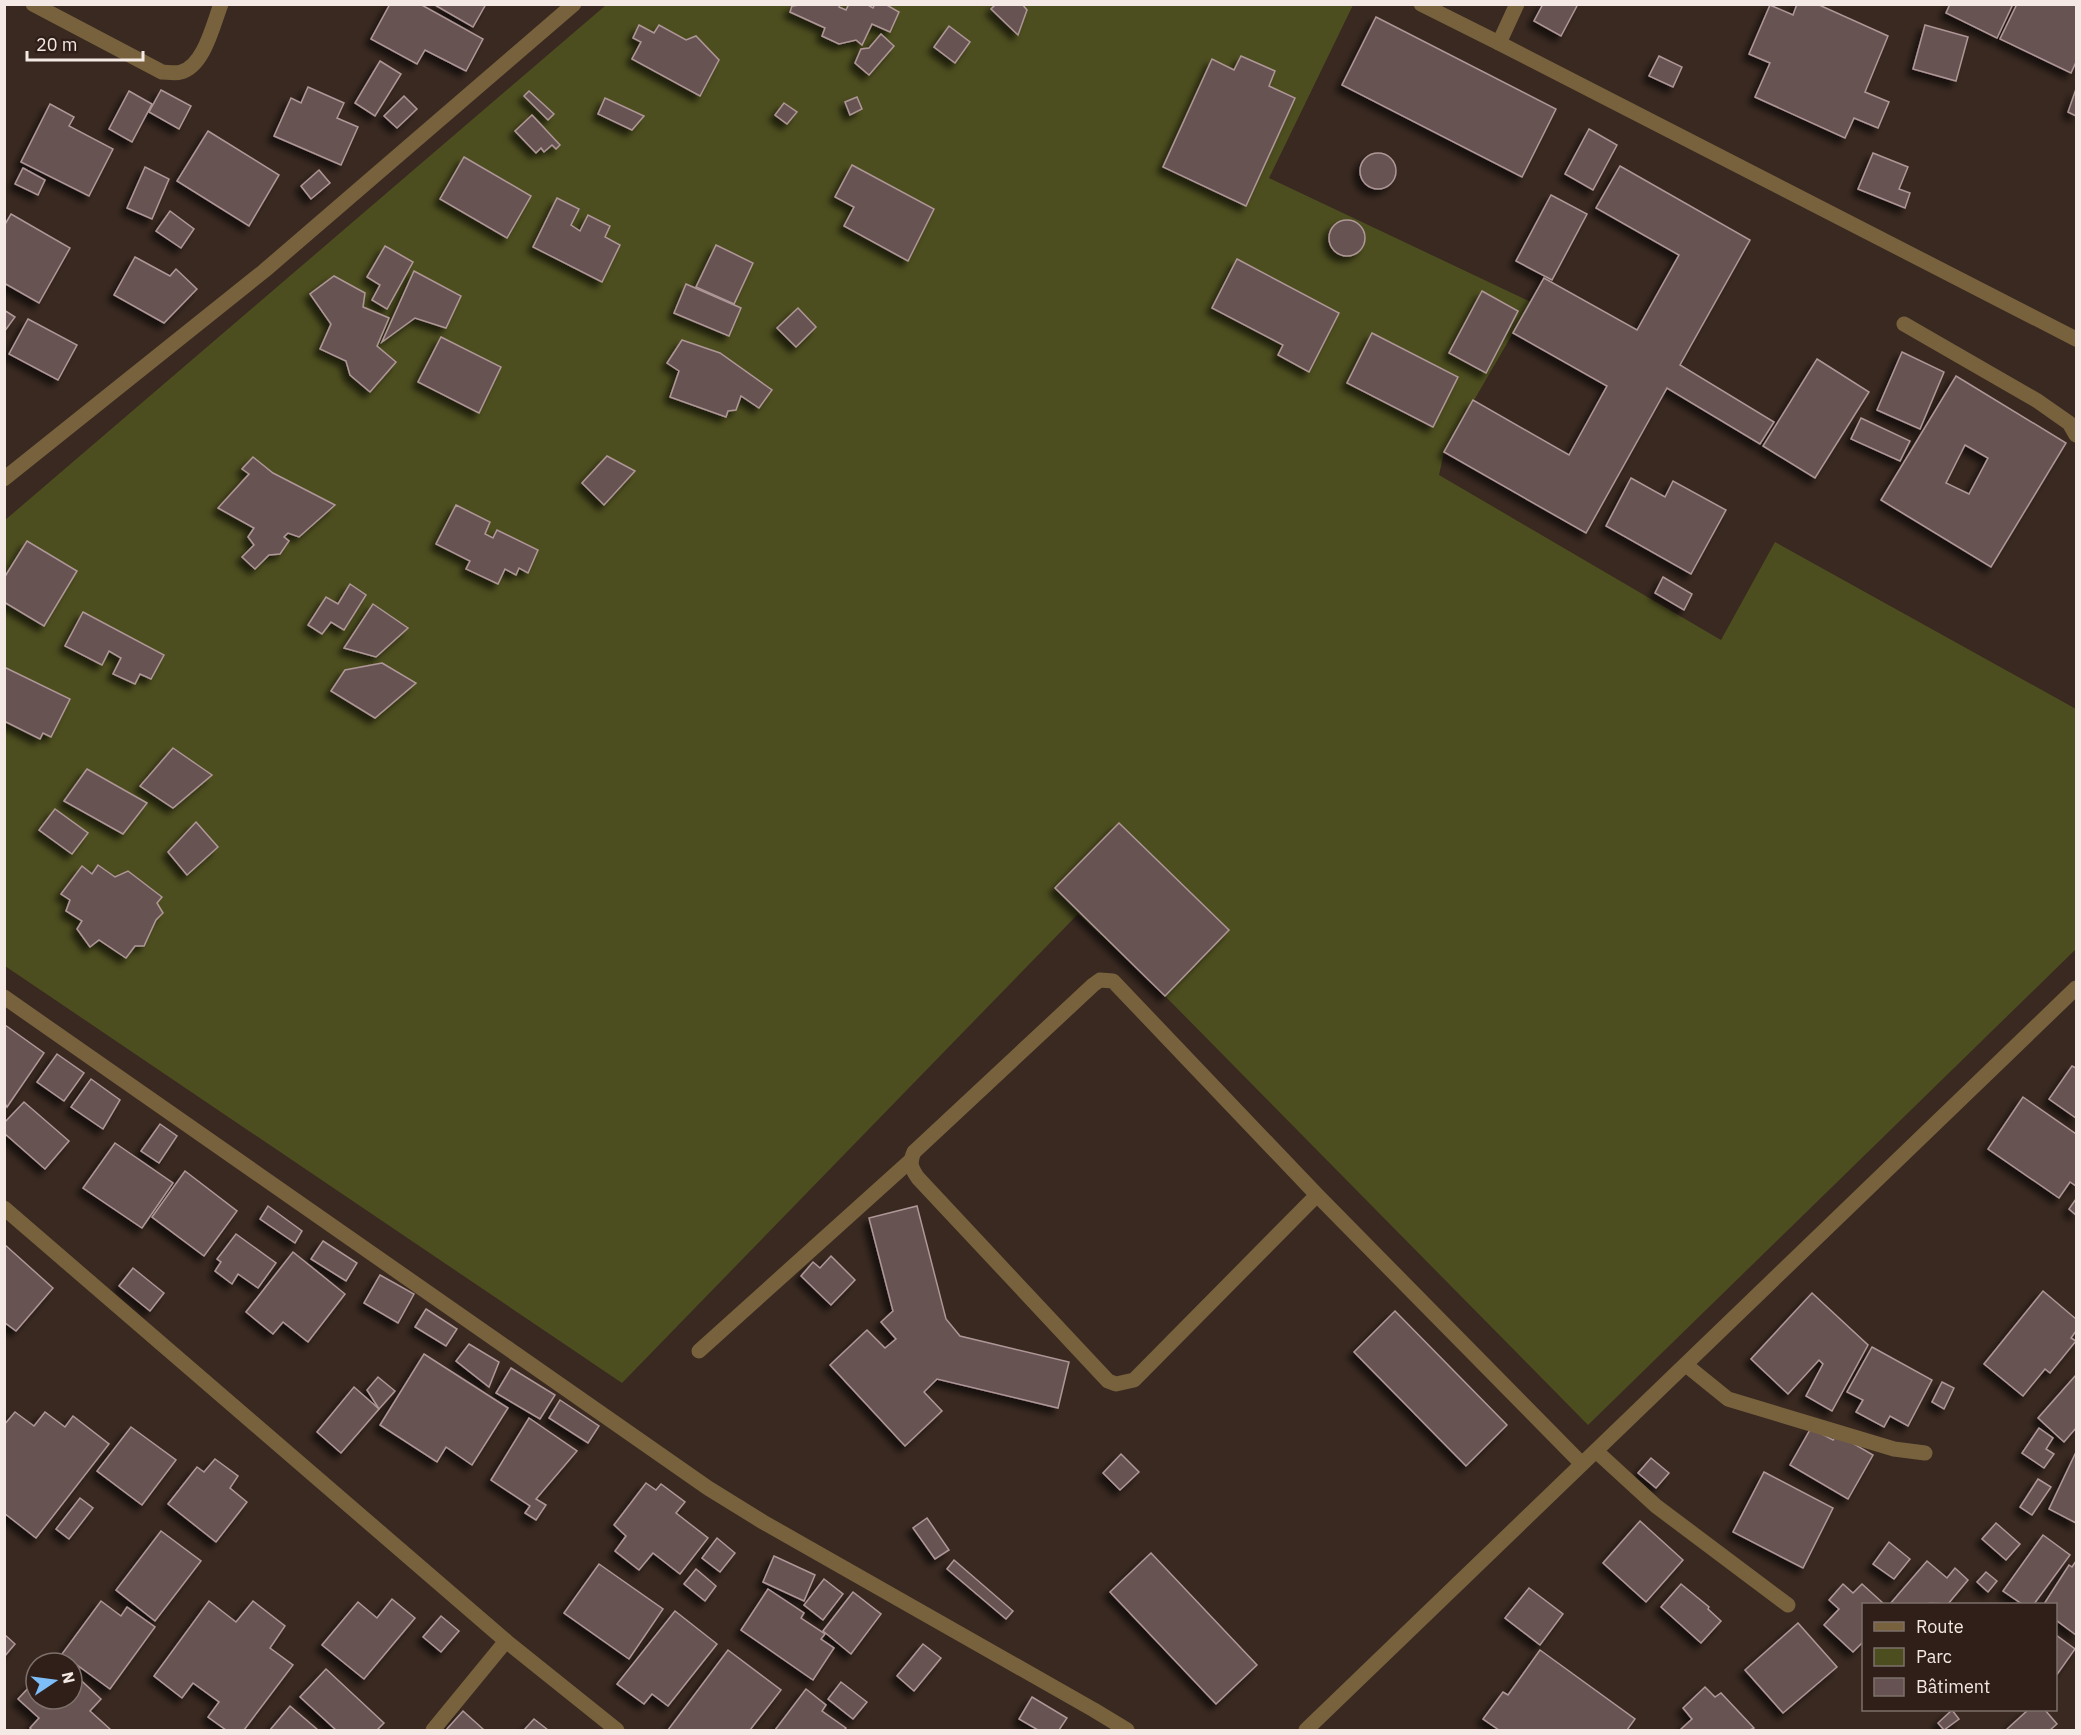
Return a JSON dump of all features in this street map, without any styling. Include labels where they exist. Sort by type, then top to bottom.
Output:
[{"type":"street","points":[[33,4],[162,72],[180,73],[193,66],[202,53],[221,4]]},
{"type":"street","points":[[4,479],[264,271],[574,4]]},
{"type":"street","points":[[1421,4],[2076,339]]},
{"type":"street","points":[[1499,43],[1518,4]]},
{"type":"street","points":[[1904,324],[2036,400],[2069,423],[2076,435]]},
{"type":"street","points":[[699,1351],[910,1161],[914,1152],[1093,985],[1100,980],[1108,980],[1113,981],[1317,1195],[1582,1464]]},
{"type":"street","points":[[1306,1731],[2076,988]]},
{"type":"street","points":[[4,997],[708,1488],[763,1522],[1127,1731]]},
{"type":"street","points":[[910,1161],[918,1178],[1108,1381],[1116,1384],[1134,1380],[1317,1195]]},
{"type":"street","points":[[4,1208],[506,1641],[617,1731]]},
{"type":"street","points":[[1686,1365],[1728,1399],[1894,1449],[1925,1453]]},
{"type":"street","points":[[1596,1451],[1656,1506],[1788,1605]]},
{"type":"street","points":[[433,1731],[506,1641]]},
{"type":"green space","points":[[606,5],[1353,5],[1269,178],[1531,302],[1444,452],[1439,475],[1721,640],[1775,542],[2076,709],[2076,949],[1588,1425],[1165,996],[1078,914],[622,1383],[5,966],[4,521]]},
{"type":"building","points":[[390,4],[420,4],[483,39],[466,71],[425,50],[417,64],[371,39]]},
{"type":"building","points":[[433,4],[486,4],[473,27]]},
{"type":"building","points":[[840,4],[839,7],[846,10],[849,4],[866,4],[873,8],[875,4],[885,4],[899,12],[890,32],[872,24],[862,45],[856,40],[839,44],[822,36],[825,28],[790,12],[792,6]]},
{"type":"building","points":[[996,4],[1022,4],[1027,10],[1018,35],[991,9]]},
{"type":"building","points":[[1543,4],[1578,4],[1561,36],[1534,21]]},
{"type":"building","points":[[1797,4],[1817,4],[1888,36],[1865,92],[1889,102],[1878,128],[1854,118],[1845,138],[1755,97],[1770,63],[1749,54],[1770,5],[1793,15]]},
{"type":"building","points":[[1950,4],[2013,4],[1997,38],[1946,13]]},
{"type":"building","points":[[2017,4],[2076,4],[2076,62],[2071,73],[2000,39]]},
{"type":"building","points":[[1376,17],[1556,109],[1522,177],[1342,85]]},
{"type":"building","points":[[639,25],[654,33],[659,25],[686,40],[696,36],[719,60],[700,96],[632,59],[641,42],[633,38]]},
{"type":"building","points":[[1925,25],[1968,37],[1956,81],[1913,69]]},
{"type":"building","points":[[949,26],[970,42],[955,63],[934,47]]},
{"type":"building","points":[[881,34],[894,46],[869,75],[855,63],[861,49],[869,48]]},
{"type":"building","points":[[1241,56],[1275,71],[1269,86],[1295,98],[1246,206],[1163,167],[1212,59],[1234,70]]},
{"type":"building","points":[[1659,56],[1682,67],[1673,87],[1649,76]]},
{"type":"building","points":[[380,61],[401,74],[375,116],[355,103]]},
{"type":"building","points":[[308,87],[344,103],[337,118],[358,127],[341,165],[274,136],[291,98],[301,103]]},
{"type":"building","points":[[2076,89],[2076,116],[2068,112]]},
{"type":"building","points":[[161,90],[191,106],[179,129],[149,112]]},
{"type":"building","points":[[129,91],[152,104],[132,142],[109,129]]},
{"type":"building","points":[[529,91],[554,114],[548,120],[524,96]]},
{"type":"building","points":[[404,96],[417,109],[397,128],[384,116]]},
{"type":"building","points":[[857,97],[862,109],[850,115],[845,102]]},
{"type":"building","points":[[605,98],[644,116],[632,130],[598,114]]},
{"type":"building","points":[[784,103],[797,112],[787,124],[775,115]]},
{"type":"building","points":[[50,104],[74,117],[69,126],[113,149],[89,196],[21,162]]},
{"type":"building","points":[[532,115],[560,145],[556,149],[552,145],[544,152],[541,148],[536,153],[515,131]]},
{"type":"building","points":[[1589,129],[1617,145],[1593,190],[1565,174]]},
{"type":"building","points":[[208,131],[279,175],[249,226],[177,181]]},
{"type":"building","points":[[1378,153],[1391,158],[1396,171],[1391,184],[1378,189],[1365,184],[1360,171],[1365,158]]},
{"type":"building","points":[[1873,153],[1908,167],[1899,189],[1910,193],[1905,208],[1858,189]]},
{"type":"building","points":[[464,157],[531,196],[507,238],[440,199]]},
{"type":"building","points":[[852,165],[934,209],[908,261],[844,226],[854,207],[835,197]]},
{"type":"building","points":[[1620,166],[1750,240],[1680,365],[1774,422],[1760,444],[1667,388],[1586,533],[1444,452],[1473,400],[1569,455],[1607,386],[1513,333],[1544,278],[1637,330],[1679,255],[1596,208]]},
{"type":"building","points":[[145,167],[169,179],[152,219],[127,208]]},
{"type":"building","points":[[23,168],[45,180],[38,195],[15,184]]},
{"type":"building","points":[[319,170],[330,183],[311,199],[301,186]]},
{"type":"building","points":[[1551,195],[1587,214],[1552,280],[1516,261]]},
{"type":"building","points":[[557,198],[579,209],[571,225],[580,231],[588,215],[610,226],[605,237],[620,245],[602,282],[533,247]]},
{"type":"building","points":[[170,211],[194,229],[181,248],[156,231]]},
{"type":"building","points":[[11,214],[70,248],[39,303],[4,283],[4,226]]},
{"type":"building","points":[[1347,220],[1360,225],[1365,238],[1360,251],[1347,256],[1334,251],[1329,238],[1334,225]]},
{"type":"building","points":[[716,245],[753,263],[734,304],[696,287]]},
{"type":"building","points":[[385,246],[413,262],[387,309],[372,300],[380,285],[367,277]]},
{"type":"building","points":[[135,257],[170,276],[176,269],[197,289],[164,323],[114,295]]},
{"type":"building","points":[[1237,259],[1339,313],[1309,372],[1278,355],[1283,345],[1212,308]]},
{"type":"building","points":[[414,271],[461,296],[446,328],[415,318],[382,342]]},
{"type":"building","points":[[334,276],[365,293],[363,307],[389,318],[377,346],[396,362],[370,392],[350,375],[346,361],[320,349],[331,324],[310,294]]},
{"type":"building","points":[[686,284],[741,308],[729,336],[674,313]]},
{"type":"building","points":[[1482,291],[1518,311],[1486,373],[1449,353]]},
{"type":"building","points":[[798,308],[816,327],[796,347],[777,328]]},
{"type":"building","points":[[4,310],[15,317],[4,332]]},
{"type":"building","points":[[28,319],[77,345],[58,380],[9,354]]},
{"type":"building","points":[[1372,333],[1458,377],[1433,427],[1347,383]]},
{"type":"building","points":[[441,337],[501,367],[479,413],[418,382]]},
{"type":"building","points":[[682,340],[720,353],[772,390],[759,408],[741,396],[736,410],[728,411],[726,417],[670,397],[679,371],[667,363]]},
{"type":"building","points":[[1902,352],[1944,372],[1920,429],[1877,410]]},
{"type":"building","points":[[1817,359],[1869,392],[1815,478],[1763,446]]},
{"type":"building","points":[[1956,376],[2066,443],[1991,567],[1881,500]],"holes":[[[1965,445],[1988,458],[1969,494],[1946,483]]]},
{"type":"building","points":[[1861,418],[1910,441],[1900,461],[1851,439]]},
{"type":"building","points":[[607,456],[635,471],[604,505],[582,483]]},
{"type":"building","points":[[253,457],[273,473],[335,505],[299,537],[288,533],[284,537],[289,541],[280,554],[269,555],[255,569],[242,557],[254,545],[248,537],[254,528],[218,508],[249,474],[242,469]]},
{"type":"building","points":[[1631,478],[1665,497],[1673,481],[1726,510],[1691,574],[1606,526]]},
{"type":"building","points":[[456,505],[490,522],[485,534],[493,538],[497,530],[538,550],[528,573],[519,568],[516,575],[505,569],[498,584],[466,569],[470,561],[436,544]]},
{"type":"building","points":[[27,541],[77,571],[44,626],[4,602],[4,578]]},
{"type":"building","points":[[1663,577],[1692,594],[1684,610],[1655,593]]},
{"type":"building","points":[[350,584],[366,595],[344,630],[331,622],[322,634],[308,625],[326,597],[338,604]]},
{"type":"building","points":[[373,604],[408,628],[376,657],[344,648]]},
{"type":"building","points":[[83,612],[164,655],[151,679],[140,674],[135,684],[113,674],[121,658],[109,651],[102,665],[65,646]]},
{"type":"building","points":[[382,663],[416,683],[375,718],[331,691],[345,670]]},
{"type":"building","points":[[4,667],[70,699],[51,737],[43,733],[40,739],[4,721]]},
{"type":"building","points":[[173,748],[212,775],[173,808],[140,786]]},
{"type":"building","points":[[87,769],[147,803],[123,834],[64,801]]},
{"type":"building","points":[[55,809],[88,833],[72,854],[39,830]]},
{"type":"building","points":[[196,822],[218,847],[187,875],[168,852]]},
{"type":"building","points":[[1119,823],[1229,930],[1165,996],[1055,888]]},
{"type":"building","points":[[98,865],[115,877],[128,871],[162,897],[157,903],[163,913],[156,920],[144,946],[135,946],[126,958],[99,940],[90,947],[77,929],[82,921],[66,911],[70,900],[61,894],[82,866],[92,874]]},
{"type":"building","points":[[5,1025],[44,1053],[7,1107],[4,1102]]},
{"type":"building","points":[[57,1054],[84,1073],[64,1101],[37,1082]]},
{"type":"building","points":[[2072,1066],[2076,1068],[2076,1118],[2049,1099]]},
{"type":"building","points":[[91,1079],[120,1100],[103,1129],[71,1107]]},
{"type":"building","points":[[2023,1097],[2076,1134],[2076,1186],[2070,1182],[2059,1198],[1988,1149]]},
{"type":"building","points":[[24,1102],[69,1141],[45,1169],[4,1133],[4,1123]]},
{"type":"building","points":[[160,1124],[177,1136],[159,1163],[141,1151]]},
{"type":"building","points":[[115,1143],[173,1183],[142,1228],[83,1188]]},
{"type":"building","points":[[185,1171],[237,1211],[204,1256],[152,1217]]},
{"type":"building","points":[[2076,1199],[2076,1215],[2069,1209]]},
{"type":"building","points":[[268,1206],[302,1231],[295,1243],[260,1219]]},
{"type":"building","points":[[917,1206],[946,1319],[960,1336],[1069,1362],[1058,1408],[937,1379],[924,1392],[942,1411],[905,1446],[830,1365],[867,1330],[885,1348],[896,1339],[881,1322],[893,1311],[869,1218]]},
{"type":"building","points":[[236,1234],[276,1263],[258,1288],[238,1274],[232,1284],[215,1271],[221,1262],[217,1259]]},
{"type":"building","points":[[323,1241],[357,1263],[346,1281],[311,1259]]},
{"type":"building","points":[[4,1244],[53,1288],[16,1331],[4,1322]]},
{"type":"building","points":[[293,1252],[345,1294],[308,1342],[283,1322],[273,1334],[246,1312]]},
{"type":"building","points":[[831,1256],[855,1280],[831,1305],[801,1276],[813,1262],[820,1268]]},
{"type":"building","points":[[133,1268],[164,1293],[150,1311],[119,1286]]},
{"type":"building","points":[[380,1275],[414,1294],[398,1323],[364,1303]]},
{"type":"building","points":[[2043,1291],[2076,1319],[2076,1331],[2071,1338],[2076,1341],[2050,1373],[2045,1369],[2023,1396],[1984,1364]]},
{"type":"building","points":[[1812,1293],[1868,1345],[1832,1411],[1806,1396],[1823,1364],[1819,1360],[1788,1394],[1751,1359]]},
{"type":"building","points":[[426,1309],[457,1329],[446,1346],[415,1327]]},
{"type":"building","points":[[1395,1311],[1507,1425],[1466,1466],[1354,1352]]},
{"type":"building","points":[[469,1344],[499,1362],[489,1387],[456,1361]]},
{"type":"building","points":[[1872,1347],[1932,1380],[1908,1426],[1890,1416],[1884,1427],[1856,1412],[1863,1400],[1847,1392]]},
{"type":"building","points":[[424,1354],[508,1408],[472,1465],[446,1447],[437,1462],[380,1425]]},
{"type":"building","points":[[511,1368],[555,1395],[540,1419],[496,1393]]},
{"type":"building","points":[[2076,1375],[2076,1428],[2064,1442],[2038,1418]]},
{"type":"building","points":[[378,1377],[395,1391],[379,1409],[367,1390]]},
{"type":"building","points":[[1942,1382],[1954,1388],[1944,1409],[1932,1402]]},
{"type":"building","points":[[354,1387],[379,1409],[341,1453],[317,1432]]},
{"type":"building","points":[[560,1400],[599,1426],[588,1443],[549,1418]]},
{"type":"building","points":[[15,1412],[34,1426],[45,1412],[65,1427],[73,1416],[109,1444],[36,1538],[4,1513],[4,1425]]},
{"type":"building","points":[[529,1418],[577,1451],[536,1499],[546,1505],[536,1520],[525,1513],[530,1506],[491,1480]]},
{"type":"building","points":[[131,1427],[176,1460],[142,1505],[97,1471]]},
{"type":"building","points":[[1811,1428],[1833,1440],[1837,1434],[1873,1455],[1848,1499],[1790,1465]]},
{"type":"building","points":[[2039,1428],[2053,1438],[2046,1449],[2054,1454],[2044,1468],[2022,1453]]},
{"type":"building","points":[[2076,1452],[2076,1523],[2049,1509]]},
{"type":"building","points":[[1121,1454],[1139,1472],[1120,1490],[1103,1473]]},
{"type":"building","points":[[1651,1458],[1669,1473],[1656,1488],[1638,1473]]},
{"type":"building","points":[[215,1459],[238,1476],[230,1488],[247,1502],[216,1542],[168,1504],[197,1467],[204,1472]]},
{"type":"building","points":[[1764,1472],[1833,1508],[1803,1568],[1733,1532]]},
{"type":"building","points":[[2038,1479],[2051,1487],[2032,1515],[2020,1507]]},
{"type":"building","points":[[646,1483],[656,1490],[661,1484],[685,1502],[676,1513],[708,1538],[680,1574],[653,1553],[639,1570],[615,1551],[626,1536],[614,1525]]},
{"type":"building","points":[[80,1498],[93,1508],[69,1539],[56,1529]]},
{"type":"building","points":[[927,1518],[949,1550],[935,1559],[913,1528]]},
{"type":"building","points":[[1640,1521],[1683,1560],[1646,1602],[1603,1563]]},
{"type":"building","points":[[1996,1523],[2020,1544],[2006,1560],[1982,1539]]},
{"type":"building","points":[[161,1531],[201,1561],[155,1621],[116,1590]]},
{"type":"building","points":[[2043,1535],[2070,1555],[2035,1603],[2021,1603],[2003,1591]]},
{"type":"building","points":[[717,1538],[735,1553],[720,1572],[702,1558]]},
{"type":"building","points":[[1889,1542],[1910,1559],[1894,1579],[1873,1564]]},
{"type":"building","points":[[1151,1553],[1257,1665],[1216,1704],[1110,1592]]},
{"type":"building","points":[[774,1556],[815,1575],[804,1601],[763,1582]]},
{"type":"building","points":[[954,1560],[1013,1611],[1006,1619],[947,1569]]},
{"type":"building","points":[[1927,1561],[1947,1578],[1955,1568],[1968,1580],[1949,1603],[1891,1603]]},
{"type":"building","points":[[2076,1561],[2076,1635],[2057,1621],[2057,1603],[2045,1603],[2069,1565],[2072,1567]]},
{"type":"building","points":[[599,1564],[663,1609],[629,1659],[564,1613]]},
{"type":"building","points":[[696,1569],[716,1586],[705,1601],[684,1584]]},
{"type":"building","points":[[1986,1572],[1997,1581],[1988,1592],[1977,1582]]},
{"type":"building","points":[[824,1579],[843,1594],[823,1620],[804,1605]]},
{"type":"building","points":[[1681,1584],[1709,1607],[1708,1609],[1721,1621],[1701,1643],[1661,1607]]},
{"type":"building","points":[[1843,1584],[1853,1593],[1862,1584],[1883,1603],[1862,1603],[1862,1643],[1853,1652],[1824,1625],[1839,1609],[1829,1600]]},
{"type":"building","points":[[1529,1588],[1563,1614],[1540,1645],[1505,1618]]},
{"type":"building","points":[[768,1589],[804,1613],[801,1618],[825,1634],[821,1639],[834,1648],[813,1680],[741,1630]]},
{"type":"building","points":[[853,1592],[881,1614],[851,1654],[823,1631]]},
{"type":"building","points":[[392,1599],[415,1618],[364,1679],[322,1645],[358,1602],[377,1618]]},
{"type":"building","points":[[101,1601],[121,1616],[127,1607],[155,1627],[110,1689],[84,1670],[84,1651],[64,1651]]},
{"type":"building","points":[[209,1601],[236,1622],[253,1601],[285,1626],[270,1648],[293,1665],[244,1730],[226,1730],[208,1717],[219,1702],[193,1683],[182,1698],[154,1676]]},
{"type":"building","points":[[675,1611],[717,1644],[668,1706],[652,1694],[644,1704],[617,1684]]},
{"type":"building","points":[[441,1616],[459,1631],[441,1652],[423,1637]]},
{"type":"building","points":[[1798,1623],[1837,1667],[1783,1713],[1745,1670]]},
{"type":"building","points":[[4,1634],[15,1644],[4,1657]]},
{"type":"building","points":[[2057,1636],[2075,1649],[2057,1675]]},
{"type":"building","points":[[923,1644],[941,1658],[914,1691],[897,1676]]},
{"type":"building","points":[[728,1650],[781,1690],[750,1730],[668,1730]]},
{"type":"building","points":[[1540,1650],[1635,1719],[1627,1730],[1499,1730],[1483,1719],[1503,1692],[1508,1695]]},
{"type":"building","points":[[326,1669],[384,1723],[377,1730],[336,1730],[300,1697]]},
{"type":"building","points":[[841,1682],[867,1702],[853,1719],[828,1699]]},
{"type":"building","points":[[84,1683],[101,1699],[90,1711],[111,1730],[32,1730],[30,1728],[39,1718],[31,1711],[84,1711]]},
{"type":"building","points":[[1705,1687],[1715,1697],[1721,1693],[1754,1728],[1750,1730],[1680,1730],[1692,1719],[1683,1708]]},
{"type":"building","points":[[806,1689],[826,1705],[822,1711],[846,1728],[844,1730],[775,1730]]},
{"type":"building","points":[[24,1693],[24,1704],[18,1699]]},
{"type":"building","points":[[1032,1697],[1067,1718],[1059,1730],[1038,1730],[1019,1719]]},
{"type":"building","points":[[290,1706],[318,1730],[270,1730]]},
{"type":"building","points":[[463,1711],[483,1729],[446,1730]]},
{"type":"building","points":[[1951,1711],[1959,1719],[1944,1730],[1938,1723]]},
{"type":"building","points":[[2027,1711],[2046,1711],[2057,1724],[2050,1730],[2006,1730]]},
{"type":"building","points":[[534,1719],[548,1730],[524,1730]]}]
